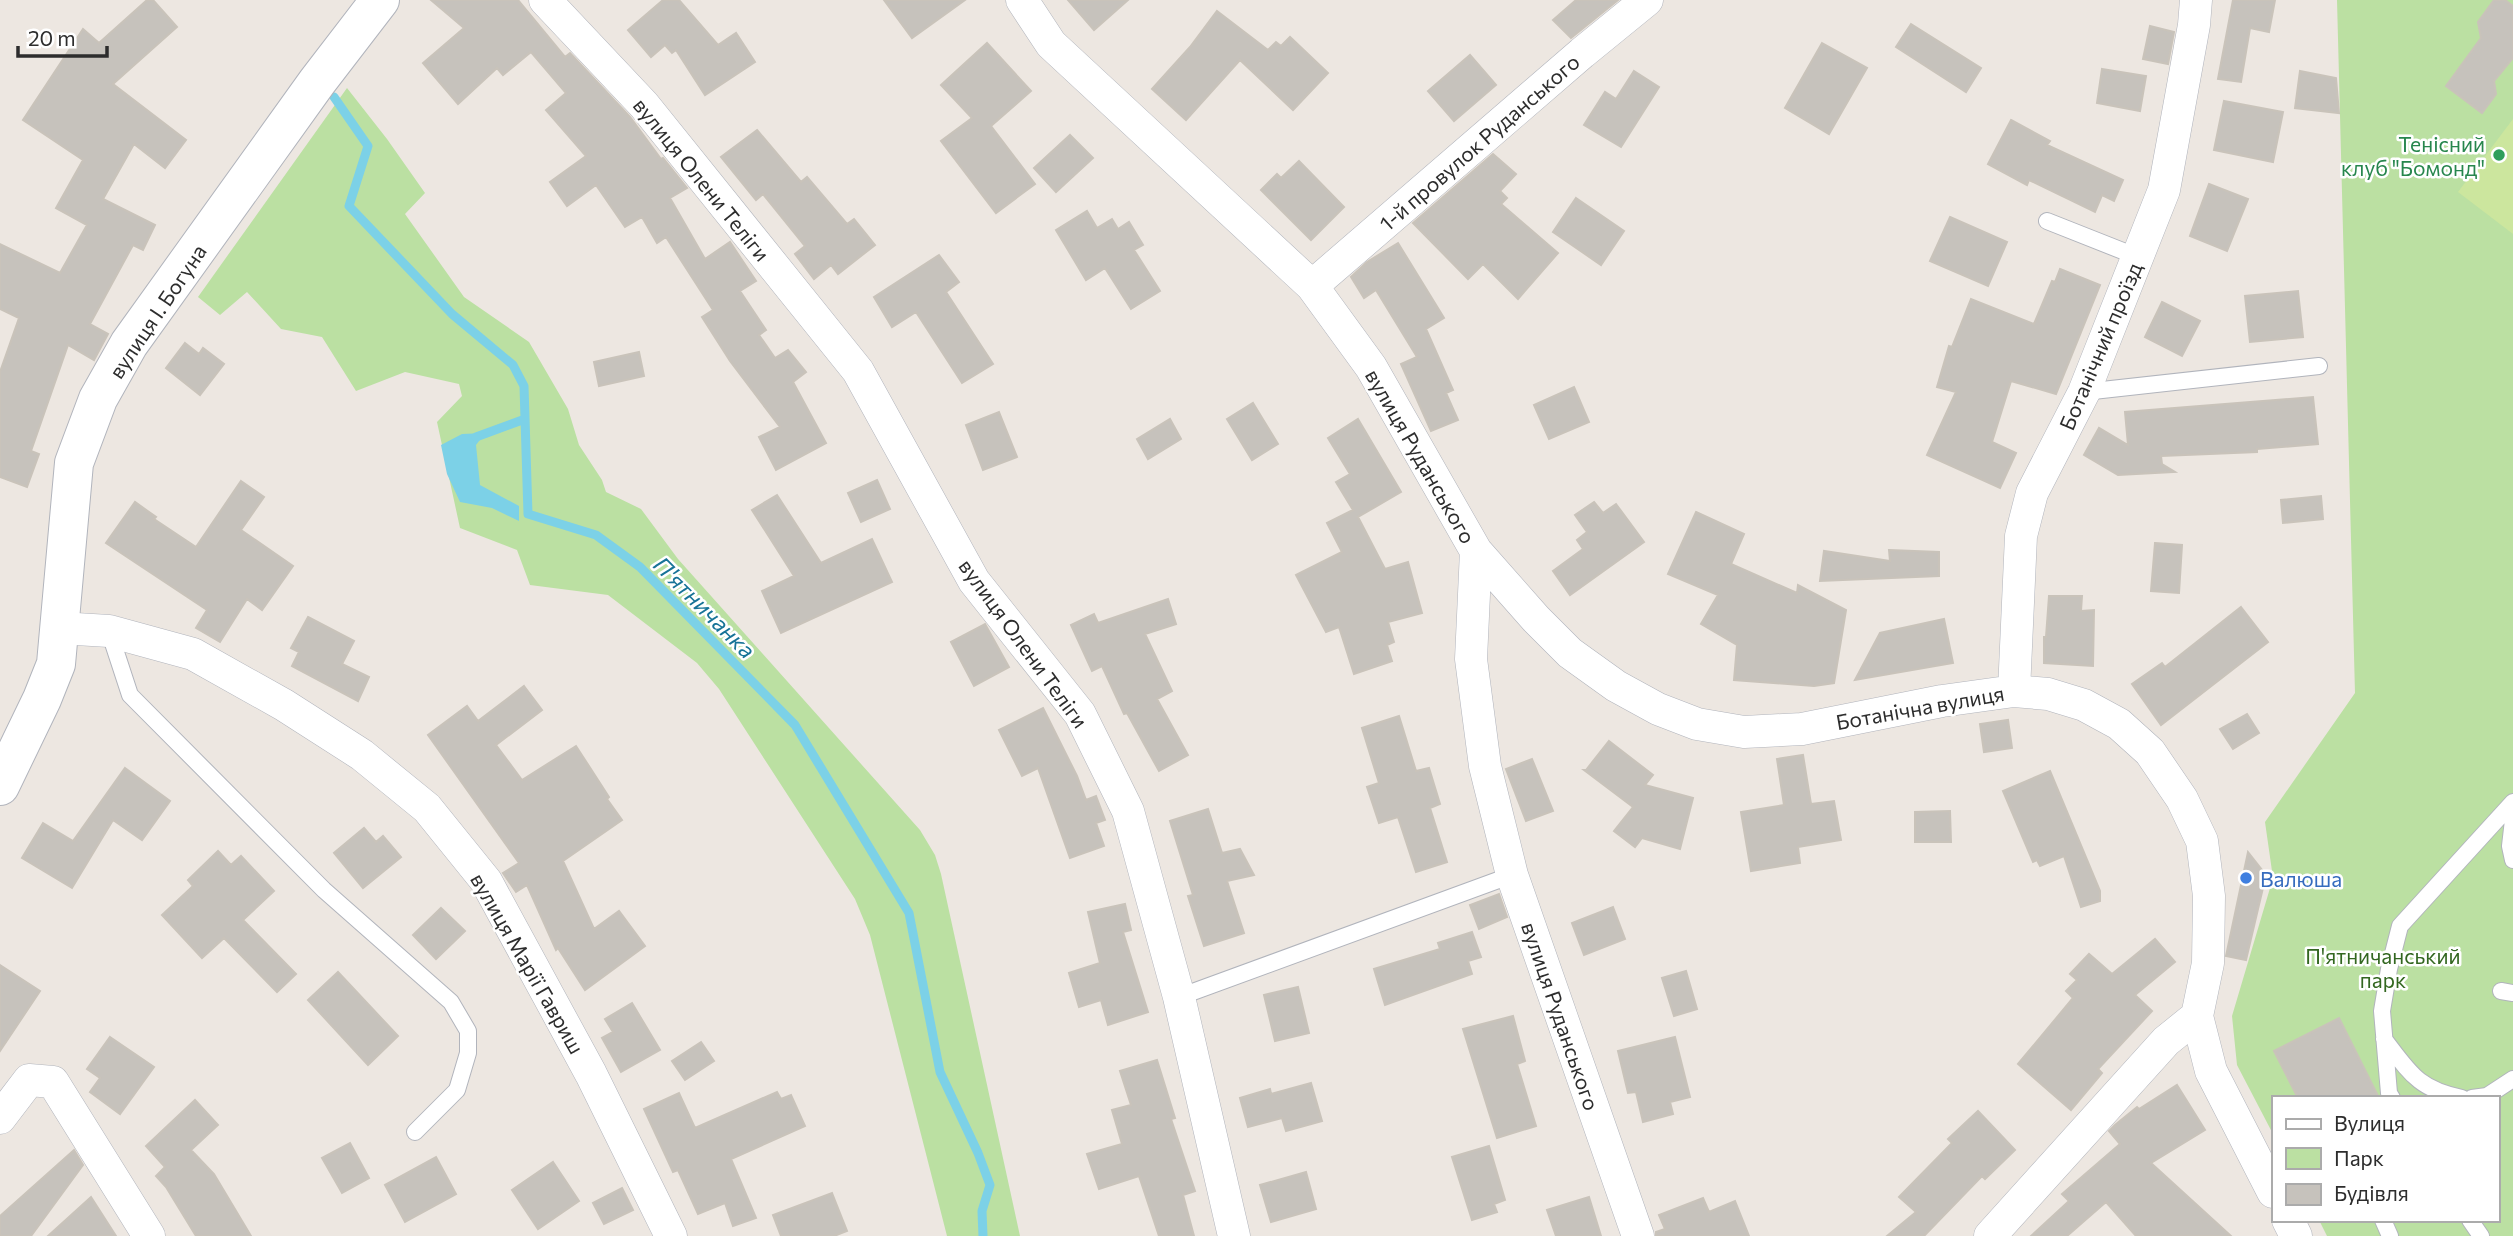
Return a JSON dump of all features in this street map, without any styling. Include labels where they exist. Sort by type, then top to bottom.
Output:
[{"type":"street","name":"вулиця І. Богуна","points":[[0,786],[56,664],[74,463],[98,399],[130,344],[317,82],[380,0]]},
{"type":"street","name":"вулиця Олени Теліги","points":[[545,0],[644,105],[858,371],[974,581],[1080,714],[1128,811],[1179,997],[1234,1236]]},
{"type":"street","name":"вулиця Руданського","points":[[1022,0],[1051,44],[1312,286],[1371,367],[1476,551],[1471,659],[1485,766],[1512,875],[1638,1236]]},
{"type":"street","name":"1-й провулок Руданського","points":[[1312,286],[1581,53],[1647,0]]},
{"type":"street","name":"Ботанічний проїзд","points":[[2014,691],[2021,536],[2032,493],[2084,391],[2164,190],[2194,25],[2196,0]]},
{"type":"street","name":"Ботанічна вулиця","points":[[1476,551],[1570,653],[1616,686],[1658,709],[1697,724],[1744,732],[1802,729],[1941,701],[2014,691],[2048,694],[2084,705],[2119,724],[2150,752],[2182,799],[2202,841],[2209,896],[2208,964],[2197,1016],[2211,1071],[2272,1190]]},
{"type":"street","name":"вулиця Марії Гавриш","points":[[60,628],[109,631],[193,654],[284,705],[362,755],[427,808],[486,881],[591,1074],[671,1236]]},
{"type":"street","points":[[1990,1236],[2166,1041],[2197,1016]]},
{"type":"street","points":[[0,1118],[29,1080],[53,1082],[149,1236]]},
{"type":"lane","points":[[2047,220],[2137,257]]},
{"type":"lane","points":[[2084,391],[2319,366]]},
{"type":"lane","points":[[109,631],[130,695],[324,890],[451,1002],[468,1031],[468,1053],[457,1090],[415,1132]]},
{"type":"lane","points":[[2390,1096],[2382,1011],[2400,926],[2513,802]]},
{"type":"lane","points":[[2513,820],[2510,846],[2513,860]]},
{"type":"lane","points":[[1179,997],[1512,875]]},
{"type":"lane","points":[[2384,1039],[2410,1074],[2437,1093],[2452,1096]]},
{"type":"lane","points":[[2488,1096],[2513,1079]]},
{"type":"green space","name":"П'ятничанський парк","points":[[2337,0],[2513,0],[2513,1236],[2327,1236],[2320,1222],[2499,1222],[2499,1096],[2272,1096],[2272,1132],[2237,1065],[2232,1016],[2273,878],[2265,822],[2355,693]]},
{"type":"green space","points":[[347,88],[425,193],[405,214],[464,297],[529,342],[568,409],[579,445],[602,480],[606,492],[641,509],[678,559],[920,830],[935,855],[1020,1236],[947,1236],[870,935],[855,899],[719,689],[697,663],[608,595],[530,585],[517,550],[460,528],[437,422],[462,396],[459,384],[405,372],[356,391],[322,337],[281,329],[247,292],[220,315],[198,297]]},
{"type":"green space","name":"Тенісний клуб \"Бомонд\"","points":[[2513,119],[2513,234],[2458,192]]},
{"type":"water","points":[[485,433],[476,445],[480,485],[519,506],[519,521],[492,508],[460,502],[447,474],[441,445],[462,434]]},
{"type":"building","points":[[147,0],[153,0],[177,27],[113,84],[186,140],[165,168],[134,144],[103,199],[155,225],[143,250],[133,245],[90,324],[108,334],[94,360],[68,345],[31,451],[39,454],[27,487],[0,477],[0,372],[19,318],[0,309],[0,244],[60,273],[87,225],[56,208],[83,160],[23,120],[83,29],[99,43]]},
{"type":"building","points":[[431,0],[518,0],[565,57],[570,53],[630,117],[661,159],[663,158],[687,188],[670,198],[705,259],[730,242],[756,281],[740,291],[766,330],[759,335],[775,358],[788,350],[806,372],[793,382],[826,443],[776,470],[759,437],[780,427],[730,361],[702,317],[713,310],[666,237],[657,243],[642,217],[625,227],[596,185],[567,206],[550,182],[586,156],[546,110],[566,93],[531,52],[503,75],[497,68],[458,104],[423,63],[464,28]]},
{"type":"building","points":[[663,0],[679,0],[718,45],[736,33],[755,62],[705,95],[676,50],[672,53],[665,45],[651,57],[628,30]]},
{"type":"building","points":[[884,0],[965,0],[912,38]]},
{"type":"building","points":[[1068,0],[1128,0],[1094,30]]},
{"type":"building","points":[[1576,0],[1618,0],[1571,38],[1553,20]]},
{"type":"building","points":[[2233,0],[2275,0],[2269,32],[2250,28],[2241,82],[2218,79]]},
{"type":"building","points":[[2494,0],[2505,0],[2513,6],[2513,58],[2494,81],[2496,94],[2482,113],[2446,86],[2481,38],[2478,22]]},
{"type":"building","points":[[1217,11],[1268,50],[1276,42],[1281,46],[1290,37],[1328,73],[1293,110],[1240,60],[1186,120],[1152,89],[1190,47]]},
{"type":"building","points":[[1911,24],[1981,68],[1966,92],[1896,47]]},
{"type":"building","points":[[2150,26],[2174,32],[2168,64],[2143,59]]},
{"type":"building","points":[[987,43],[1031,91],[991,126],[1035,184],[996,213],[941,141],[972,118],[941,85]]},
{"type":"building","points":[[1822,43],[1867,68],[1829,134],[1785,108]]},
{"type":"building","points":[[1470,55],[1496,85],[1454,121],[1428,91]]},
{"type":"building","points":[[2102,69],[2146,76],[2140,111],[2097,103]]},
{"type":"building","points":[[1634,71],[1659,87],[1621,147],[1584,125],[1605,92],[1616,99]]},
{"type":"building","points":[[2300,71],[2336,78],[2339,113],[2295,108]]},
{"type":"building","points":[[2224,101],[2283,112],[2273,162],[2214,150]]},
{"type":"building","points":[[2011,120],[2050,141],[2047,145],[2123,180],[2114,201],[2102,195],[2095,212],[2029,180],[2027,185],[1988,164]]},
{"type":"building","points":[[757,130],[801,182],[807,177],[847,224],[854,219],[875,245],[838,274],[831,265],[814,279],[795,254],[805,246],[763,194],[756,200],[721,157]]},
{"type":"building","points":[[1070,135],[1093,158],[1056,192],[1034,168]]},
{"type":"building","points":[[1493,154],[1516,174],[1500,191],[1507,198],[1501,204],[1558,253],[1518,299],[1483,264],[1468,279],[1413,223]]},
{"type":"building","points":[[1299,161],[1344,207],[1311,240],[1261,190],[1277,174],[1281,178]]},
{"type":"building","points":[[2209,184],[2248,199],[2227,251],[2190,236]]},
{"type":"building","points":[[1576,198],[1624,231],[1601,265],[1553,232]]},
{"type":"building","points":[[1087,211],[1097,228],[1112,219],[1118,229],[1129,222],[1143,245],[1134,250],[1160,291],[1131,309],[1105,268],[1086,280],[1056,230]]},
{"type":"building","points":[[1950,217],[2007,242],[1988,286],[1930,261]]},
{"type":"building","points":[[1398,243],[1444,318],[1426,329],[1453,390],[1446,393],[1458,420],[1431,431],[1401,364],[1417,357],[1376,290],[1364,298],[1351,277],[1367,262]]},
{"type":"building","points":[[939,255],[959,282],[946,292],[993,364],[962,383],[916,312],[892,327],[874,297]]},
{"type":"building","points":[[2060,269],[2100,285],[2056,394],[2011,381],[1992,442],[2016,453],[2000,488],[1927,455],[1956,392],[1937,387],[1949,346],[1952,347],[1971,299],[2034,324],[2052,281],[2055,282]]},
{"type":"building","points":[[2298,291],[2303,337],[2250,342],[2245,296]]},
{"type":"building","points":[[2162,302],[2200,321],[2182,356],[2145,337]]},
{"type":"building","points":[[185,343],[199,354],[203,348],[224,364],[200,395],[166,368]]},
{"type":"building","points":[[639,352],[644,376],[599,386],[594,362]]},
{"type":"building","points":[[1574,387],[1589,422],[1549,439],[1534,405]]},
{"type":"building","points":[[2313,397],[2318,444],[2257,449],[2257,452],[2161,456],[2162,464],[2175,472],[2118,475],[2084,455],[2099,428],[2128,445],[2125,412]]},
{"type":"building","points":[[1253,403],[1278,444],[1252,460],[1227,419]]},
{"type":"building","points":[[999,412],[1017,457],[983,470],[966,425]]},
{"type":"building","points":[[1170,419],[1181,439],[1148,459],[1137,439]]},
{"type":"building","points":[[1358,419],[1401,492],[1358,517],[1385,569],[1408,562],[1422,613],[1388,622],[1394,642],[1387,645],[1392,661],[1354,674],[1339,627],[1326,632],[1296,575],[1342,552],[1327,523],[1353,510],[1336,482],[1350,474],[1328,438]]},
{"type":"building","points":[[877,480],[890,509],[861,522],[848,493]]},
{"type":"building","points":[[241,481],[264,497],[241,530],[293,566],[262,610],[247,599],[220,642],[196,628],[207,610],[106,543],[135,502],[156,517],[154,519],[196,547]]},
{"type":"building","points":[[777,495],[821,563],[872,539],[892,582],[781,633],[762,591],[794,576],[752,510]]},
{"type":"building","points":[[2321,496],[2323,519],[2283,523],[2281,500]]},
{"type":"building","points":[[1594,502],[1603,513],[1616,504],[1644,542],[1570,595],[1553,571],[1583,549],[1577,540],[1587,532],[1575,515]]},
{"type":"building","points":[[1696,512],[1744,534],[1731,564],[1797,593],[1798,585],[1846,610],[1834,683],[1814,686],[1734,680],[1737,645],[1701,624],[1718,595],[1668,574]]},
{"type":"building","points":[[2155,543],[2182,545],[2179,593],[2151,591]]},
{"type":"building","points":[[1889,550],[1939,552],[1939,576],[1820,581],[1824,551],[1890,561]]},
{"type":"building","points":[[2049,596],[2082,596],[2081,611],[2094,610],[2093,666],[2044,663]]},
{"type":"building","points":[[1168,599],[1176,624],[1145,634],[1172,691],[1157,699],[1188,755],[1159,771],[1127,713],[1124,714],[1102,666],[1092,671],[1071,625],[1094,614],[1098,623]]},
{"type":"building","points":[[2241,607],[2268,642],[2161,725],[2132,684],[2162,663],[2165,667]]},
{"type":"building","points":[[308,617],[354,641],[342,664],[369,677],[358,701],[292,666],[299,652],[291,648]]},
{"type":"building","points":[[1944,619],[1953,663],[1855,680],[1880,633]]},
{"type":"building","points":[[985,624],[1009,667],[974,686],[951,642]]},
{"type":"building","points":[[524,686],[542,710],[496,745],[522,780],[576,746],[622,820],[563,861],[594,929],[619,911],[645,946],[585,990],[558,948],[556,950],[527,885],[516,892],[503,873],[519,863],[428,735],[467,706],[478,721]]},
{"type":"building","points":[[1043,708],[1086,800],[1096,796],[1105,820],[1096,823],[1104,846],[1070,858],[1038,768],[1022,776],[999,730]]},
{"type":"building","points":[[2247,714],[2259,733],[2233,749],[2220,729]]},
{"type":"building","points":[[1399,716],[1416,771],[1429,768],[1440,804],[1430,808],[1447,862],[1416,872],[1398,817],[1379,823],[1367,787],[1379,783],[1362,728]]},
{"type":"building","points":[[2008,720],[2012,748],[1984,752],[1980,724]]},
{"type":"building","points":[[1609,741],[1653,775],[1645,785],[1693,798],[1680,849],[1642,838],[1635,847],[1614,831],[1633,807],[1584,770]]},
{"type":"building","points":[[1803,755],[1811,804],[1834,801],[1841,840],[1798,847],[1800,863],[1751,871],[1741,812],[1784,805],[1777,759]]},
{"type":"building","points":[[1532,759],[1553,811],[1526,821],[1506,769]]},
{"type":"building","points":[[125,768],[170,801],[142,840],[113,820],[72,888],[22,858],[43,823],[73,841]]},
{"type":"building","points":[[2050,771],[2100,891],[2100,901],[2081,907],[2064,856],[2040,866],[2037,860],[2033,862],[2003,791]]},
{"type":"building","points":[[1208,809],[1222,853],[1240,849],[1254,875],[1227,881],[1244,933],[1204,946],[1188,896],[1193,895],[1170,821]]},
{"type":"building","points":[[1950,811],[1951,842],[1915,842],[1915,812]]},
{"type":"building","points":[[364,828],[376,842],[383,836],[401,857],[363,888],[334,853]]},
{"type":"building","points":[[218,851],[231,865],[241,856],[274,891],[243,920],[296,974],[277,992],[224,938],[202,958],[162,915],[193,886],[188,880]]},
{"type":"building","points":[[2248,852],[2266,875],[2246,960],[2226,956]]},
{"type":"building","points":[[1499,894],[1507,917],[1479,929],[1470,905]]},
{"type":"building","points":[[1125,904],[1131,930],[1123,932],[1148,1012],[1108,1025],[1101,1000],[1079,1007],[1069,973],[1100,963],[1088,912]]},
{"type":"building","points":[[1613,907],[1625,939],[1584,955],[1572,923]]},
{"type":"building","points":[[441,908],[465,931],[436,959],[413,935]]},
{"type":"building","points":[[1472,932],[1481,957],[1468,961],[1472,974],[1385,1005],[1374,969],[1440,949],[1438,943]]},
{"type":"building","points":[[2155,939],[2175,962],[2135,995],[2152,1011],[2098,1069],[2102,1073],[2071,1110],[2018,1064],[2073,998],[2066,991],[2077,980],[2070,974],[2089,954],[2112,974]]},
{"type":"building","points":[[0,965],[40,991],[0,1051]]},
{"type":"building","points":[[1686,971],[1697,1009],[1674,1016],[1662,978]]},
{"type":"building","points":[[338,972],[398,1036],[368,1065],[308,1000]]},
{"type":"building","points":[[1298,987],[1309,1033],[1275,1041],[1264,995]]},
{"type":"building","points":[[632,1003],[660,1050],[621,1072],[602,1038],[613,1032],[605,1019]]},
{"type":"building","points":[[1513,1016],[1525,1061],[1517,1064],[1536,1126],[1497,1138],[1463,1029]]},
{"type":"building","points":[[2339,1018],[2378,1096],[2297,1096],[2274,1051]]},
{"type":"building","points":[[110,1037],[154,1067],[120,1114],[90,1092],[100,1078],[87,1069]]},
{"type":"building","points":[[1675,1037],[1690,1097],[1670,1102],[1673,1114],[1643,1122],[1636,1092],[1628,1093],[1618,1051]]},
{"type":"building","points":[[701,1042],[714,1061],[685,1080],[672,1061]]},
{"type":"building","points":[[1157,1060],[1175,1118],[1171,1119],[1195,1191],[1183,1195],[1194,1236],[1159,1236],[1139,1176],[1099,1189],[1087,1154],[1122,1144],[1112,1110],[1131,1105],[1120,1071]]},
{"type":"building","points":[[1311,1083],[1322,1121],[1286,1131],[1282,1118],[1248,1127],[1240,1098],[1270,1089],[1271,1094]]},
{"type":"building","points":[[2177,1085],[2205,1130],[2151,1163],[2231,1236],[2136,1236],[2106,1202],[2067,1236],[2031,1236],[2069,1201],[2062,1194],[2120,1144],[2109,1131],[2137,1107],[2139,1109]]},
{"type":"building","points":[[777,1092],[781,1099],[791,1095],[805,1126],[731,1159],[756,1218],[733,1226],[725,1203],[698,1214],[678,1170],[673,1172],[644,1109],[679,1093],[695,1128]]},
{"type":"building","points":[[195,1100],[218,1125],[191,1150],[214,1174],[251,1236],[196,1236],[166,1187],[156,1176],[165,1167],[146,1146]]},
{"type":"building","points":[[1978,1111],[2015,1150],[1985,1179],[1982,1176],[1924,1236],[1887,1236],[1916,1212],[1899,1197],[1952,1143],[1948,1139]]},
{"type":"building","points":[[350,1143],[369,1178],[342,1193],[322,1158]]},
{"type":"building","points":[[1489,1146],[1505,1200],[1494,1204],[1497,1212],[1472,1220],[1452,1157]]},
{"type":"building","points":[[74,1150],[83,1165],[31,1236],[0,1236],[0,1216]]},
{"type":"building","points":[[436,1157],[456,1194],[405,1222],[385,1185]]},
{"type":"building","points":[[553,1162],[579,1201],[538,1229],[512,1190]]},
{"type":"building","points":[[1306,1172],[1316,1209],[1271,1222],[1260,1185]]},
{"type":"building","points":[[622,1188],[633,1210],[604,1224],[593,1203]]},
{"type":"building","points":[[832,1193],[847,1231],[834,1236],[781,1236],[773,1215]]},
{"type":"building","points":[[91,1197],[116,1236],[48,1236]]},
{"type":"building","points":[[1589,1197],[1601,1236],[1556,1236],[1547,1210]]},
{"type":"building","points":[[1703,1198],[1709,1212],[1735,1201],[1749,1236],[1656,1236],[1656,1232],[1665,1229],[1659,1215]]},
{"type":"waterway","name":"П'ятничанка","points":[[334,97],[368,146],[349,206],[452,314],[513,365],[524,386],[528,514],[596,535],[640,567],[795,725],[909,913],[940,1072],[990,1185],[982,1211],[983,1236]]},
{"type":"waterway","points":[[476,437],[525,419]]},
{"type":"place","name":"Тенісний клуб \"Бомонд\"","points":[[2499,155]]},
{"type":"place","name":"Валюша","points":[[2246,878]]}]
